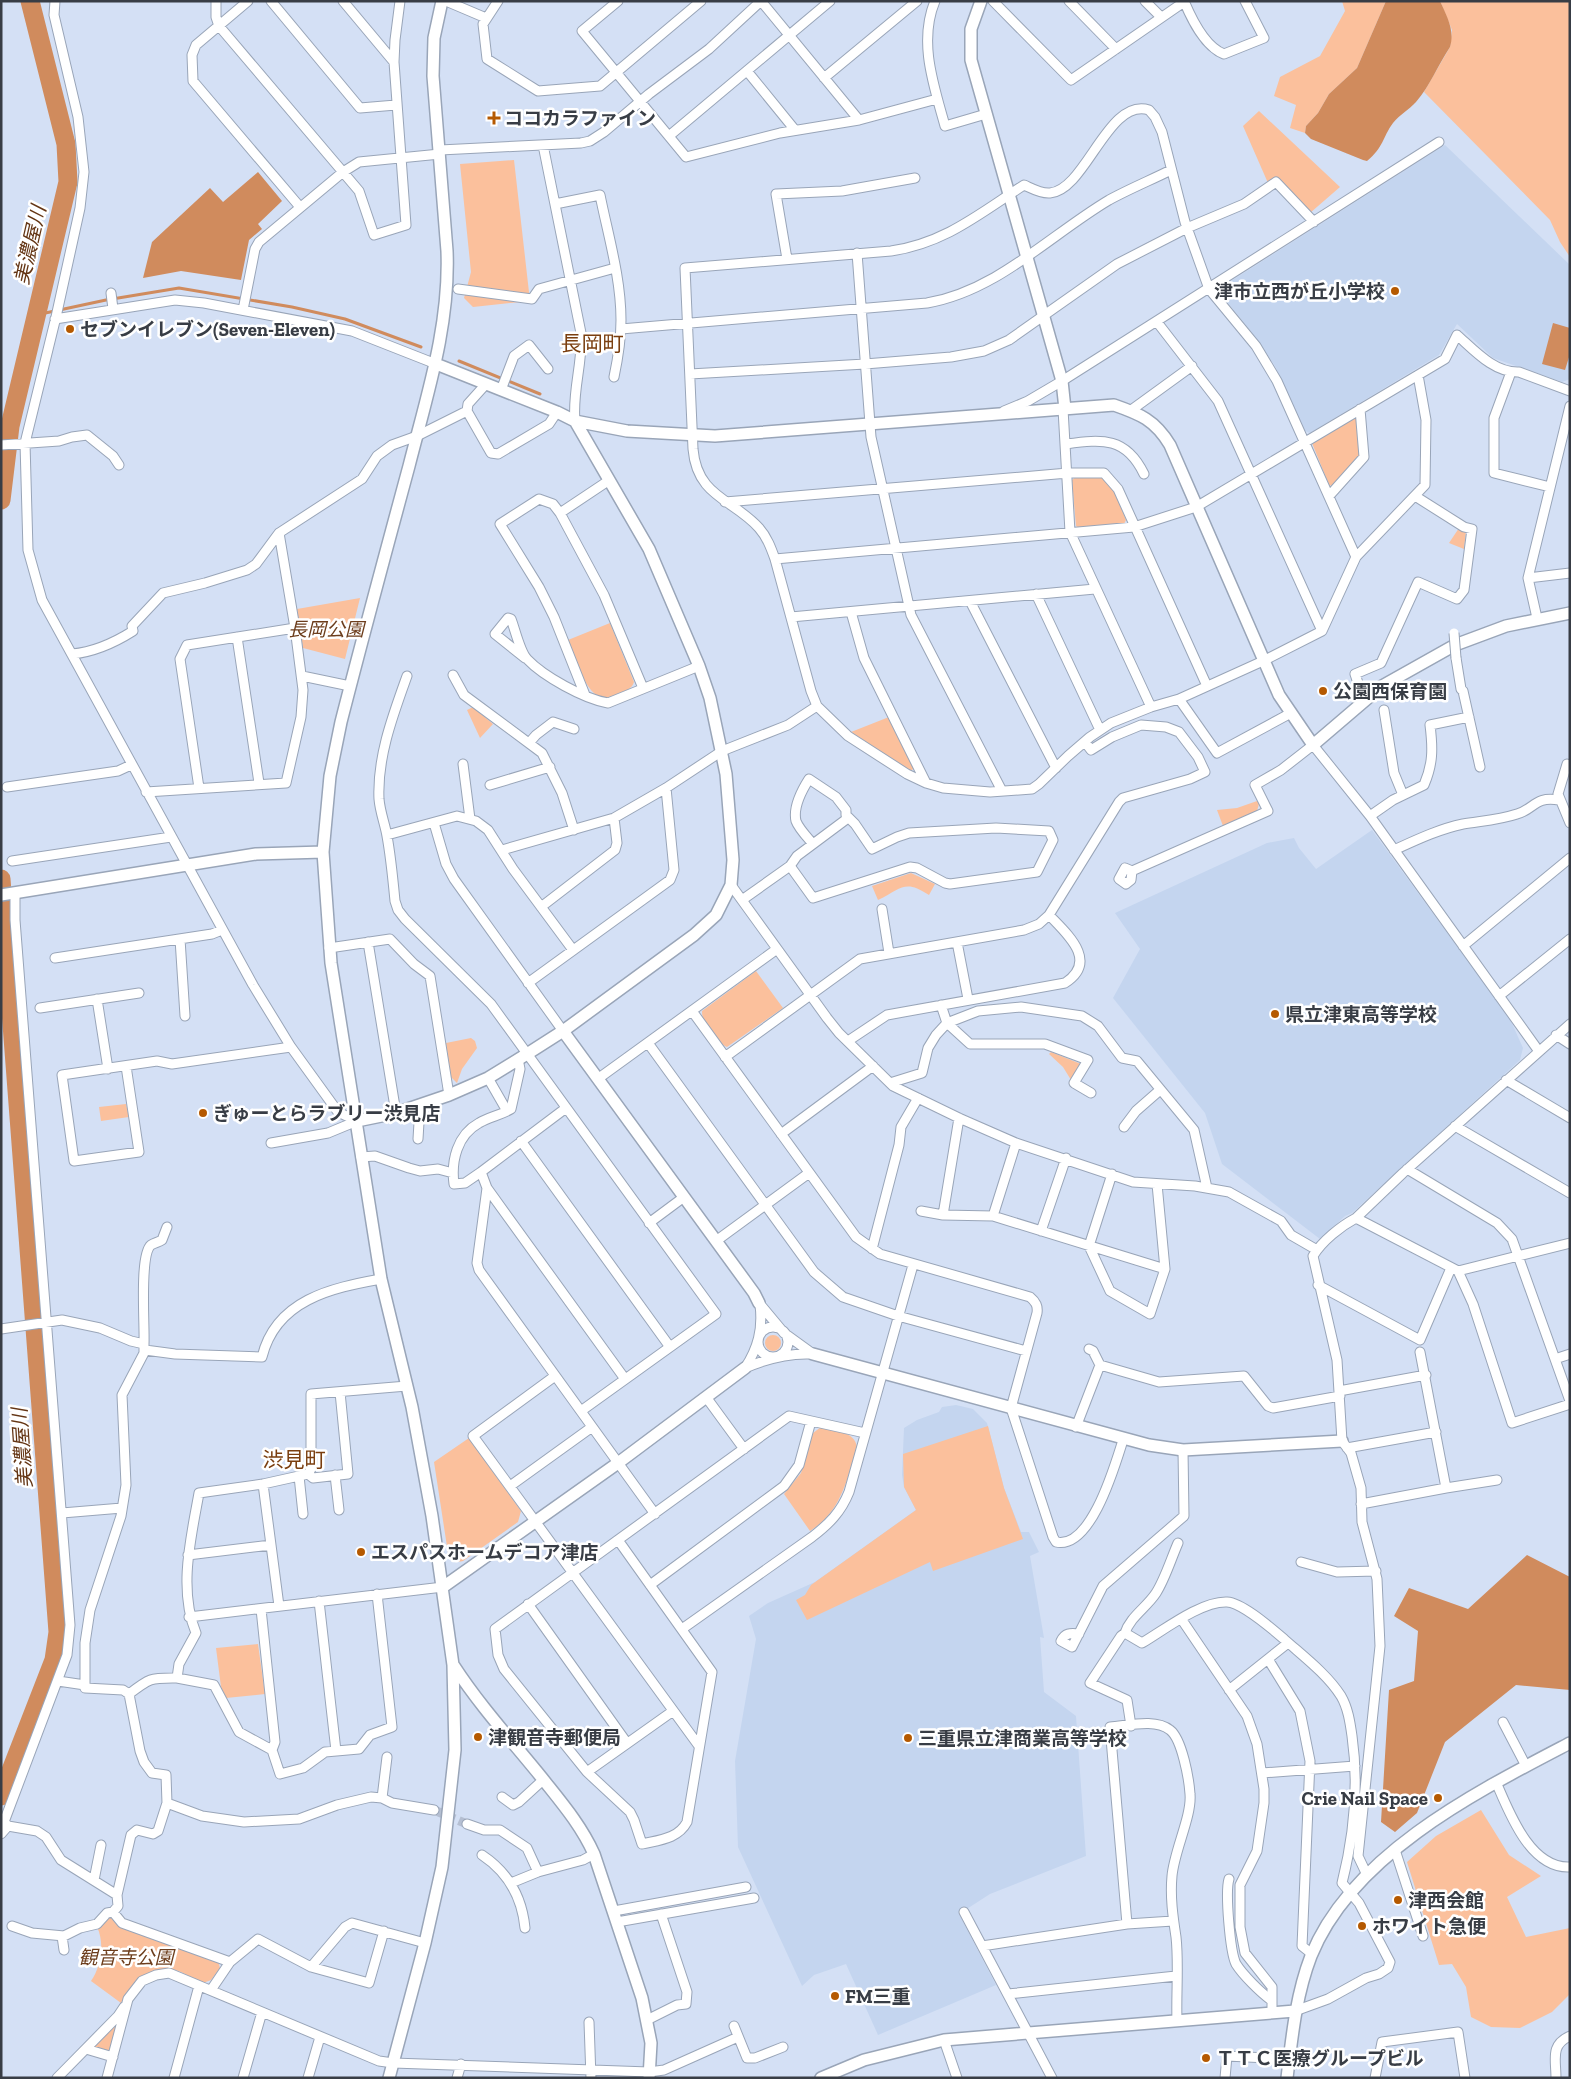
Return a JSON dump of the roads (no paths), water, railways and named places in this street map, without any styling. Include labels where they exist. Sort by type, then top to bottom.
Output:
[{"type":"street","points":[[55,1],[54,15],[78,117],[84,172],[80,208],[56,318],[20,444],[31,565],[42,600],[252,985],[291,1047],[338,1112],[357,1121]]},
{"type":"street","points":[[216,1],[216,17],[219,26],[363,198],[374,235],[406,225],[394,62],[394,40],[400,1]]},
{"type":"street","points":[[248,1],[196,45],[192,55],[193,81],[300,207]]},
{"type":"street","points":[[271,1],[360,108],[396,105]]},
{"type":"street","points":[[343,1],[394,62]]},
{"type":"street","points":[[389,2078],[425,1943],[442,1867],[455,1750],[453,1665],[443,1587],[407,1386],[381,1279],[361,1157],[329,948],[323,852],[330,776],[350,686],[436,364],[448,277],[433,76],[434,38],[444,1],[486,18]]},
{"type":"street","points":[[498,1],[483,24],[487,59],[538,91],[600,86],[691,4],[701,1]]},
{"type":"street","points":[[618,1],[582,31],[686,158],[795,130],[859,120],[937,99]]},
{"type":"street","points":[[243,308],[255,249],[259,242],[343,172],[359,162],[401,159],[440,152],[590,141],[709,49],[761,1],[859,120]]},
{"type":"street","points":[[669,136],[830,1]]},
{"type":"street","points":[[824,78],[917,1]]},
{"type":"street","points":[[935,1],[931,10],[927,37],[930,71],[945,126],[986,114]]},
{"type":"street","points":[[981,1],[973,18],[970,49],[973,70],[1062,381],[1070,532],[1151,707]]},
{"type":"street","points":[[993,1],[1071,80],[1184,2],[1194,22],[1214,51],[1224,54],[1264,38],[1245,1]]},
{"type":"street","points":[[1069,1],[1116,49]]},
{"type":"street","points":[[1145,1],[1161,17]]},
{"type":"street","points":[[747,71],[795,130]]},
{"type":"street","points":[[1356,557],[1277,381],[1256,346],[1209,288],[1187,228],[1162,132],[1149,110],[1138,109],[1117,120],[1069,183],[1058,190],[1050,193],[1024,185],[937,239],[911,248],[685,268],[694,460],[697,471],[708,486],[760,529],[767,538],[775,559],[817,706],[835,726],[848,736],[907,774],[926,783],[951,788],[1002,791],[1032,789],[1084,742],[1111,723],[1151,707],[1179,699],[1263,661],[1322,631],[1356,557],[1415,496],[1424,484],[1426,420],[1418,375]]},
{"type":"street","points":[[995,415],[1028,401],[1062,381],[1439,142]]},
{"type":"street","points":[[271,1143],[328,1134],[357,1121],[396,1113],[449,1096],[488,1078],[563,1031],[694,935],[716,915],[731,885],[733,860],[722,751],[710,698],[699,666],[649,549],[575,421],[575,393],[582,350],[579,318],[543,145]]},
{"type":"street","points":[[621,329],[860,309],[950,298],[982,285],[1110,200],[1171,170]]},
{"type":"street","points":[[787,259],[776,194],[842,191],[915,178]]},
{"type":"street","points":[[690,374],[865,364],[957,356],[984,351],[1008,340],[1117,264],[1187,228],[1244,204],[1276,182],[1314,222]]},
{"type":"street","points":[[555,204],[600,195],[615,268],[621,329],[614,377]]},
{"type":"street","points":[[857,253],[870,426],[911,615],[1002,791]]},
{"type":"street","points":[[458,289],[532,299],[540,289],[615,268]]},
{"type":"street","points":[[111,292],[113,307]]},
{"type":"street","points":[[56,318],[113,307],[175,300],[243,308],[352,331],[486,384],[501,388],[575,421],[627,431],[693,436],[870,426],[1114,405],[1143,416],[1164,435],[1279,695],[1313,745],[1370,816],[1538,1050]]},
{"type":"street","points":[[1157,322],[1218,401],[1322,631]]},
{"type":"street","points":[[775,559],[1134,527],[1196,507],[1445,359],[1457,335],[1489,363],[1570,391]]},
{"type":"street","points":[[501,388],[514,356],[529,345],[548,369]]},
{"type":"street","points":[[1130,411],[1192,366]]},
{"type":"street","points":[[1511,372],[1494,418],[1494,474],[1550,488]]},
{"type":"street","points":[[486,384],[468,404],[467,411],[491,453],[498,454],[549,424],[557,412]]},
{"type":"street","points":[[1537,618],[1528,578],[1570,406]]},
{"type":"street","points":[[1328,496],[1364,457],[1360,409]]},
{"type":"street","points":[[72,654],[82,653],[114,643],[133,631],[132,626],[163,593],[247,570],[256,564],[279,533],[362,479],[377,456],[392,444],[416,436],[467,411]]},
{"type":"street","points":[[1,445],[59,441],[87,435],[112,456],[119,465]]},
{"type":"street","points":[[1066,444],[1091,440],[1111,442],[1128,451],[1139,463],[1144,474]]},
{"type":"street","points":[[725,502],[1068,473],[1104,473],[1115,484],[1207,686]]},
{"type":"street","points":[[560,513],[608,481]]},
{"type":"street","points":[[1364,701],[1355,674],[1383,666],[1418,582],[1457,599],[1464,590],[1472,529],[1464,527],[1415,496]]},
{"type":"street","points":[[585,696],[554,616],[500,524],[539,500],[553,504],[560,513],[600,588],[643,688]]},
{"type":"street","points":[[146,792],[286,782],[301,718],[302,676],[279,533]]},
{"type":"street","points":[[1528,578],[1570,573]]},
{"type":"street","points":[[791,617],[1095,589]]},
{"type":"street","points":[[1036,594],[1100,730]]},
{"type":"street","points":[[970,600],[1056,768]]},
{"type":"street","points":[[852,612],[864,658],[926,783]]},
{"type":"street","points":[[1132,871],[1268,811],[1256,784],[1282,770],[1364,701],[1396,677],[1455,645],[1484,633],[1537,618],[1570,613]]},
{"type":"street","points":[[199,788],[180,659],[187,645],[295,628]]},
{"type":"street","points":[[1454,633],[1461,689],[1463,690],[1480,767]]},
{"type":"street","points":[[237,637],[259,783]]},
{"type":"street","points":[[526,658],[563,686],[598,701],[608,703],[699,666]]},
{"type":"street","points":[[302,676],[350,686]]},
{"type":"street","points":[[407,676],[395,709],[381,762],[379,801],[387,835],[394,901],[398,910],[482,994],[522,1056],[566,1108],[716,1314],[581,1411]]},
{"type":"street","points":[[453,676],[464,695],[542,753],[562,793],[574,830]]},
{"type":"street","points":[[1179,699],[1217,754],[1291,713]]},
{"type":"street","points":[[502,850],[614,818],[666,788],[722,751],[788,724],[817,706]]},
{"type":"street","points":[[1384,710],[1394,773],[1403,795]]},
{"type":"street","points":[[1370,816],[1403,795],[1424,786],[1431,768],[1433,745],[1430,726],[1469,717]]},
{"type":"street","points":[[530,743],[536,735],[552,722],[574,729]]},
{"type":"street","points":[[725,1057],[856,961],[889,953],[1030,929],[1049,915],[1123,798],[1206,772],[1180,732],[1166,727],[1141,725],[1112,736],[1091,750],[1084,742]]},
{"type":"street","points":[[463,764],[470,819]]},
{"type":"street","points":[[1567,764],[1558,794],[1570,824]]},
{"type":"street","points":[[7,787],[118,771],[131,765]]},
{"type":"street","points":[[490,785],[550,767]]},
{"type":"street","points":[[790,866],[813,898],[910,867],[917,868],[942,882],[950,884],[1037,872],[1053,840],[1048,831],[996,828],[910,833],[872,849],[855,824],[848,818],[846,810],[836,797],[809,780],[802,790],[796,819],[813,844]]},
{"type":"street","points":[[528,983],[670,880],[674,870],[666,788]]},
{"type":"street","points":[[1394,850],[1431,834],[1462,824],[1494,821],[1520,813],[1535,802],[1548,798],[1559,800]]},
{"type":"street","points":[[387,835],[457,816],[476,821],[488,830],[573,950]]},
{"type":"street","points":[[541,907],[615,850],[614,818]]},
{"type":"street","points":[[742,900],[790,866],[797,856],[848,818]]},
{"type":"street","points":[[434,823],[446,864],[454,879],[759,1303],[784,1333],[788,1342],[787,1348],[778,1357]]},
{"type":"street","points":[[12,861],[171,837]]},
{"type":"street","points":[[1,895],[256,854],[323,852]]},
{"type":"street","points":[[1463,946],[1570,858]]},
{"type":"street","points":[[731,885],[833,1025],[890,1083],[959,1118],[1016,1142],[1133,1182],[1207,1188],[1229,1192],[1281,1221],[1291,1235],[1317,1250]]},
{"type":"street","points":[[1,1834],[67,1655],[70,1625],[15,893]]},
{"type":"street","points":[[882,909],[889,953]]},
{"type":"street","points":[[848,1041],[887,1015],[1064,983],[1075,975],[1080,965],[1078,949],[1074,941],[1049,915]]},
{"type":"street","points":[[55,958],[212,934],[222,930]]},
{"type":"street","points":[[180,939],[185,1016]]},
{"type":"street","points":[[329,948],[390,939],[414,964],[430,976],[449,1096]]},
{"type":"street","points":[[1499,996],[1570,939]]},
{"type":"street","points":[[368,942],[396,1113]]},
{"type":"street","points":[[957,942],[968,999]]},
{"type":"street","points":[[598,1078],[777,949]]},
{"type":"street","points":[[40,1008],[138,993]]},
{"type":"street","points":[[97,999],[108,1069]]},
{"type":"street","points":[[940,1005],[947,1024],[970,1044],[1045,1044],[1088,1060],[1074,1083],[1091,1093]]},
{"type":"street","points":[[890,1083],[922,1073],[928,1048],[936,1036],[947,1024],[978,1011],[1021,1007],[1082,1016],[1098,1026],[1122,1058],[1137,1061],[1194,1130],[1207,1188]]},
{"type":"street","points":[[692,1011],[856,1237],[880,1254],[1034,1300],[1038,1308],[1037,1313],[1011,1408],[1053,1538],[1056,1542],[1066,1544],[1075,1538],[1098,1507],[1106,1491],[1123,1440]]},
{"type":"street","points":[[1368,1875],[1358,1856],[1380,1646],[1376,1571],[1362,1522],[1361,1488],[1351,1453],[1345,1444],[1337,1360],[1318,1285],[1313,1256],[1317,1250],[1348,1222],[1356,1218],[1538,1050],[1570,1024]]},
{"type":"street","points":[[1556,1035],[1570,1044]]},
{"type":"street","points":[[648,1043],[764,1206],[814,1272],[843,1297],[898,1316],[1026,1351]]},
{"type":"street","points":[[126,1066],[139,1152],[74,1161],[62,1075],[157,1061],[172,1064],[291,1047]]},
{"type":"street","points":[[522,1056],[511,1109],[479,1123],[465,1135],[456,1150],[453,1173],[454,1184],[465,1183],[566,1108]]},
{"type":"street","points":[[780,1134],[873,1066]]},
{"type":"street","points":[[488,1078],[507,1111]]},
{"type":"street","points":[[1506,1080],[1570,1118]]},
{"type":"street","points":[[1124,1127],[1136,1111],[1160,1090]]},
{"type":"street","points":[[872,1249],[899,1145],[900,1127],[918,1098]]},
{"type":"street","points":[[418,1139],[420,1106]]},
{"type":"street","points":[[943,1215],[959,1118]]},
{"type":"street","points":[[1455,1126],[1570,1193]]},
{"type":"street","points":[[522,1141],[670,1347]]},
{"type":"street","points":[[993,1216],[1016,1142]]},
{"type":"street","points":[[361,1157],[375,1156],[420,1171],[438,1169],[453,1173]]},
{"type":"street","points":[[1041,1231],[1066,1158]]},
{"type":"street","points":[[1356,1218],[1455,1270],[1473,1304],[1512,1423],[1570,1402],[1512,1239],[1503,1227],[1407,1169]]},
{"type":"street","points":[[481,1172],[487,1188],[625,1379]]},
{"type":"street","points":[[716,1241],[809,1174]]},
{"type":"street","points":[[1112,1174],[1089,1246],[1110,1291],[1150,1314],[1165,1269],[1157,1184]]},
{"type":"street","points":[[487,1188],[477,1266],[655,1514]]},
{"type":"street","points":[[650,1223],[684,1197]]},
{"type":"street","points":[[921,1211],[943,1215],[993,1216],[1165,1269]]},
{"type":"street","points":[[85,1685],[85,1642],[90,1610],[122,1508],[126,1485],[122,1395],[144,1347],[143,1269],[146,1254],[151,1245],[162,1240],[167,1227]]},
{"type":"street","points":[[1455,1270],[1519,1257],[1570,1243]]},
{"type":"street","points":[[682,1629],[831,1521],[839,1512],[849,1492],[912,1265]]},
{"type":"street","points":[[1318,1285],[1420,1340],[1455,1270]]},
{"type":"street","points":[[1,1329],[62,1320],[100,1328],[144,1347],[174,1354],[262,1357],[270,1336],[300,1303],[313,1296],[342,1286],[381,1279]]},
{"type":"street","points":[[759,1303],[760,1344],[763,1352],[769,1356],[778,1357]]},
{"type":"street","points":[[745,1368],[754,1353],[760,1337],[765,1330],[772,1327],[784,1333],[813,1354]]},
{"type":"street","points":[[1089,1349],[1093,1351],[1100,1365],[1159,1382],[1244,1376],[1268,1406],[1273,1408],[1426,1375]]},
{"type":"street","points":[[1420,1352],[1426,1375],[1446,1488]]},
{"type":"street","points":[[190,1618],[443,1587],[618,1462],[745,1368],[778,1357],[800,1353],[813,1354],[1123,1440],[1183,1450],[1345,1444],[1436,1432]]},
{"type":"street","points":[[1555,1359],[1570,1354]]},
{"type":"street","points":[[1076,1426],[1100,1365]]},
{"type":"street","points":[[555,1376],[473,1436],[699,1746]]},
{"type":"street","points":[[177,1678],[179,1664],[196,1633],[190,1618],[188,1555],[199,1493],[263,1484],[304,1475],[311,1469],[311,1394],[407,1386]]},
{"type":"street","points":[[304,1475],[313,1478],[348,1474],[340,1392]]},
{"type":"street","points":[[706,1397],[744,1449]]},
{"type":"street","points":[[618,1540],[712,1672],[687,1822],[683,1830],[675,1836],[642,1844],[630,1812],[587,1772],[504,1669],[499,1660],[495,1629],[528,1604],[790,1416],[865,1433]]},
{"type":"street","points":[[650,1585],[784,1486],[799,1465],[811,1421]]},
{"type":"street","points":[[510,1486],[592,1427]]},
{"type":"street","points":[[1079,1634],[1103,1586],[1184,1516],[1183,1450]]},
{"type":"street","points":[[303,1514],[304,1475]]},
{"type":"street","points":[[335,1475],[339,1510]]},
{"type":"street","points":[[1361,1504],[1498,1480]]},
{"type":"street","points":[[263,1484],[279,1606]]},
{"type":"street","points":[[62,1513],[122,1508]]},
{"type":"street","points":[[1131,1726],[1128,1700],[1090,1684],[1135,1616],[1147,1606],[1158,1590],[1178,1543]]},
{"type":"street","points":[[188,1555],[271,1545]]},
{"type":"street","points":[[1301,1562],[1337,1572],[1376,1571]]},
{"type":"street","points":[[260,1610],[275,1742],[272,1750],[280,1774],[303,1768],[325,1752],[359,1749],[370,1735],[392,1727],[377,1594]]},
{"type":"street","points":[[319,1601],[336,1751]]},
{"type":"street","points":[[821,2078],[864,2060],[944,2040],[1295,2011],[1328,1999],[1388,1968],[1390,1962],[1359,1903],[1342,1883],[1352,1837],[1356,1766],[1346,1707],[1331,1684],[1288,1643],[1253,1615],[1228,1602],[1205,1607],[1142,1644],[1125,1633]]},
{"type":"street","points":[[528,1604],[627,1743]]},
{"type":"street","points":[[1182,1620],[1247,1716],[1253,1730],[1264,1789],[1260,1839],[1257,1851],[1240,1885],[1240,1927],[1245,1953],[1272,1987],[1272,2013]]},
{"type":"street","points":[[1229,1690],[1288,1643]]},
{"type":"street","points":[[1268,1659],[1300,1711],[1311,1768],[1302,1946],[1312,1954]]},
{"type":"street","points":[[453,1665],[475,1698],[578,1824],[594,1854],[642,1998],[651,2043],[649,2075]]},
{"type":"street","points":[[129,1694],[147,1680],[156,1677],[177,1678],[214,1685],[239,1732],[272,1750]]},
{"type":"street","points":[[12,1926],[32,1933],[62,1936],[80,1928],[96,1924],[107,1913],[113,1912],[118,1906],[117,1895],[131,1835],[137,1830],[153,1834],[158,1832],[167,1803],[166,1775],[152,1773],[141,1754],[129,1694],[123,1690],[85,1688],[85,1685],[58,1681]]},
{"type":"street","points":[[587,1772],[673,1711]]},
{"type":"street","points":[[1503,1722],[1526,1766]]},
{"type":"street","points":[[1127,1924],[1110,1727],[1153,1724],[1164,1726],[1171,1730],[1180,1746],[1190,1795],[1172,1874],[1173,1921],[1176,1938],[1177,2021]]},
{"type":"street","points":[[1286,2078],[1295,2011],[1312,1954],[1322,1933],[1351,1892],[1395,1850],[1455,1806],[1570,1743]]},
{"type":"street","points":[[382,1798],[387,1757]]},
{"type":"street","points":[[1262,1773],[1356,1766]]},
{"type":"street","points":[[502,1797],[507,1802],[513,1804],[519,1802],[543,1780]]},
{"type":"street","points":[[1496,1782],[1510,1816],[1527,1843],[1539,1856],[1552,1865],[1570,1867]]},
{"type":"street","points":[[167,1803],[202,1816],[244,1822],[299,1819],[360,1799],[382,1798],[392,1803],[434,1810]]},
{"type":"street","points":[[4,1823],[37,1832],[46,1837],[61,1860],[117,1895]]},
{"type":"street","points":[[467,1824],[484,1830],[500,1830],[526,1848],[538,1872]]},
{"type":"street","points":[[94,1880],[101,1845]]},
{"type":"street","points":[[1395,1850],[1423,1936]]},
{"type":"street","points":[[511,1883],[538,1872],[582,1860],[594,1854]]},
{"type":"street","points":[[482,1855],[494,1863],[511,1883],[519,1898],[525,1928]]},
{"type":"street","points":[[1229,1879],[1226,1902],[1235,1962],[1262,1994],[1271,2000]]},
{"type":"street","points":[[616,1916],[746,1887]]},
{"type":"street","points":[[616,1916],[661,1914],[754,1898]]},
{"type":"street","points":[[113,1912],[122,1923],[230,1962]]},
{"type":"street","points":[[964,1912],[1052,2078]]},
{"type":"street","points":[[647,2020],[677,2005],[686,2004],[687,1992],[661,1914]]},
{"type":"street","points":[[982,1946],[1127,1924],[1173,1921]]},
{"type":"street","points":[[311,1967],[345,1927],[352,1923],[425,1943]]},
{"type":"street","points":[[210,1990],[230,1962],[258,1939],[311,1967],[369,1983],[384,1932]]},
{"type":"street","points":[[62,1936],[64,1950]]},
{"type":"street","points":[[57,2078],[118,2016],[135,1989],[142,1982],[156,1975],[169,1973],[378,2061],[393,2063],[461,2064],[591,2074],[649,2075],[738,2037]]},
{"type":"street","points":[[1008,1994],[1176,1976]]},
{"type":"street","points":[[174,2078],[199,1986]]},
{"type":"street","points":[[107,2078],[126,2005]]},
{"type":"street","points":[[243,2078],[262,2012]]},
{"type":"street","points":[[588,2022],[591,2074]]},
{"type":"street","points":[[734,2026],[747,2058],[755,2058],[783,2047]]},
{"type":"street","points":[[1375,2078],[1382,2042],[1458,2032],[1465,2078]]},
{"type":"street","points":[[1556,2078],[1556,2048],[1560,2042],[1570,2036]]},
{"type":"street","points":[[308,2078],[320,2037]]},
{"type":"street","points":[[944,2040],[957,2078]]},
{"type":"street","points":[[86,2049],[113,2057]]},
{"type":"street","points":[[1225,2078],[1227,2056],[1289,2059]]},
{"type":"street","points":[[457,2078],[461,2064]]},
{"type":"street","points":[[520,2078],[523,2068]]},
{"type":"waterway","name":"美濃屋川","points":[[1,500],[10,426],[68,182],[66,144],[30,1]]},
{"type":"waterway","points":[[36,315],[106,300],[179,288],[292,307],[345,319],[421,347]]},
{"type":"waterway","points":[[459,361],[540,394]]},
{"type":"waterway","name":"美濃屋川","points":[[1,879],[58,1632],[54,1660],[1,1796]]},
{"type":"tunnel","points":[[434,1810],[467,1824]]},
{"type":"place","name":"ココカラファイン","points":[[494,118]]},
{"type":"place","name":"津市立西が丘小学校","points":[[1395,291]]},
{"type":"place","name":"セブンイレブン(Seven-Eleven)","points":[[70,329]]},
{"type":"place","name":"公園西保育園","points":[[1323,691]]},
{"type":"place","name":"県立津東高等学校","points":[[1275,1014]]},
{"type":"place","name":"ぎゅーとらラブリー渋見店","points":[[203,1113]]},
{"type":"place","name":"エスパスホームデコア津店","points":[[361,1552]]},
{"type":"place","name":"津観音寺郵便局","points":[[478,1737]]},
{"type":"place","name":"三重県立津商業高等学校","points":[[908,1738]]},
{"type":"place","name":"Crie Nail Space","points":[[1438,1798]]},
{"type":"place","name":"津西会館","points":[[1398,1900]]},
{"type":"place","name":"ホワイト急便","points":[[1362,1926]]},
{"type":"place","name":"FM三重","points":[[835,1996]]},
{"type":"place","name":"ＴＴＣ医療グループビル","points":[[1206,2058]]},
{"type":"district","name":"長岡町","points":[[592,343]]},
{"type":"district","name":"渋見町","points":[[294,1459]]},
{"type":"park label","name":"長岡公園","points":[[326,629]]},
{"type":"park label","name":"観音寺公園","points":[[126,1957]]}]
